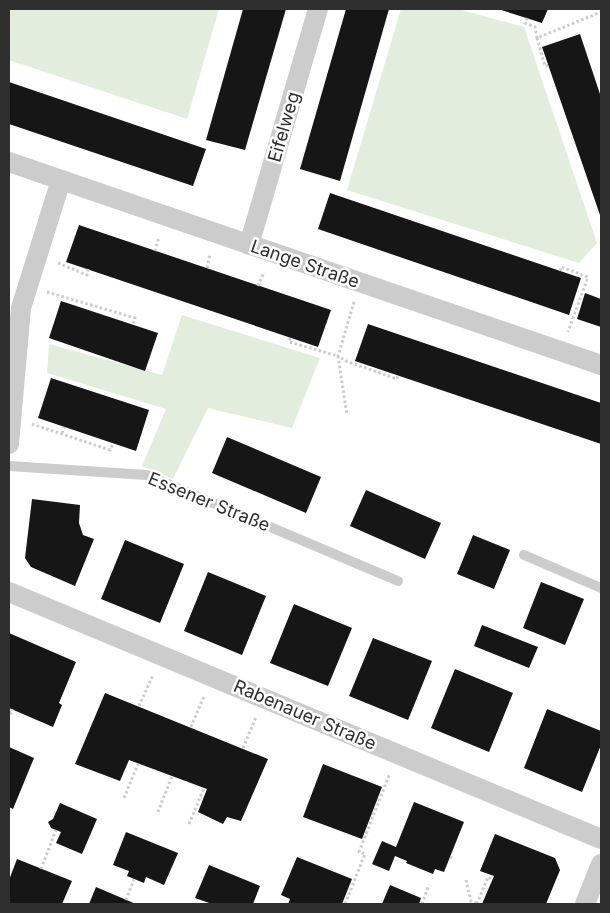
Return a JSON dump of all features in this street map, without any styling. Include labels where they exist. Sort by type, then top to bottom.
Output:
[{"type":"street","name":"Eifelweg","points":[[249,245],[318,9]]},
{"type":"street","name":"Lange Straße","points":[[9,162],[601,365]]},
{"type":"street","points":[[9,444],[21,308],[61,180]]},
{"type":"street","name":"Rabenauer Straße","points":[[9,592],[601,839]]},
{"type":"street","points":[[584,904],[601,864]]},
{"type":"lane","name":"Essener Straße","points":[[9,466],[147,475],[398,581]]},
{"type":"lane","points":[[524,555],[601,588]]},
{"type":"path","points":[[537,38],[601,12]]},
{"type":"path","points":[[527,18],[525,23],[536,27],[545,66],[548,65]]},
{"type":"path","points":[[38,256],[87,275],[88,269]]},
{"type":"path","points":[[560,271],[561,266],[588,277],[561,352]]},
{"type":"path","points":[[347,415],[338,356],[360,282]]},
{"type":"path","points":[[27,286],[135,318],[132,325]]},
{"type":"path","points":[[88,310],[89,304]]},
{"type":"path","points":[[290,338],[289,342],[338,356],[346,361],[397,379],[398,376]]},
{"type":"path","points":[[12,418],[110,450],[113,443]]},
{"type":"path","points":[[62,433],[64,427]]},
{"type":"path","points":[[140,706],[161,656]]},
{"type":"path","points":[[191,727],[212,677]]},
{"type":"path","points":[[243,748],[264,698]]},
{"type":"path","points":[[344,904],[365,854],[360,852],[378,800],[397,754]]},
{"type":"path","points":[[124,798],[138,764]]},
{"type":"path","points":[[158,812],[172,776]]},
{"type":"path","points":[[189,824],[204,788]]},
{"type":"path","points":[[42,869],[56,830]]},
{"type":"path","points":[[450,857],[455,859]]},
{"type":"path","points":[[466,880],[472,901],[477,904],[488,877],[492,879]]},
{"type":"path","points":[[126,900],[134,878]]},
{"type":"path","points":[[422,904],[429,885]]},
{"type":"green space","points":[[9,9],[219,9],[187,119],[9,60]]},
{"type":"green space","points":[[401,9],[458,9],[524,27],[597,243],[579,263],[347,190]]},
{"type":"green space","points":[[182,315],[320,358],[292,428],[208,408],[173,479],[142,466],[166,409],[47,373],[49,344],[162,375]]},
{"type":"building","points":[[243,9],[286,9],[245,150],[206,140]]},
{"type":"building","points":[[346,9],[389,9],[340,181],[300,169]]},
{"type":"building","points":[[498,9],[548,9],[542,23]]},
{"type":"building","points":[[580,34],[601,97],[601,218],[542,47]]},
{"type":"building","points":[[9,82],[206,149],[193,186],[9,124]]},
{"type":"building","points":[[330,193],[581,278],[569,315],[318,229]]},
{"type":"building","points":[[79,225],[331,310],[318,347],[66,262]]},
{"type":"building","points":[[585,293],[601,299],[601,327],[577,319]]},
{"type":"building","points":[[61,301],[158,333],[145,371],[49,338]]},
{"type":"building","points":[[368,324],[601,403],[601,444],[355,361]]},
{"type":"building","points":[[51,378],[149,410],[136,451],[38,418]]},
{"type":"building","points":[[227,437],[321,477],[306,513],[212,473]]},
{"type":"building","points":[[366,490],[441,523],[425,559],[350,526]]},
{"type":"building","points":[[32,499],[80,505],[79,523],[83,535],[94,539],[75,586],[31,567],[25,558]]},
{"type":"building","points":[[473,535],[510,550],[494,589],[457,574]]},
{"type":"building","points":[[125,540],[184,564],[160,623],[101,599]]},
{"type":"building","points":[[208,572],[266,596],[242,655],[184,631]]},
{"type":"building","points":[[541,582],[584,599],[565,645],[523,628]]},
{"type":"building","points":[[294,604],[352,628],[328,686],[270,663]]},
{"type":"building","points":[[482,625],[538,647],[529,668],[474,646]]},
{"type":"building","points":[[9,633],[76,662],[59,703],[62,705],[53,727],[9,708]]},
{"type":"building","points":[[373,638],[432,661],[408,720],[349,696]]},
{"type":"building","points":[[455,669],[513,693],[489,752],[431,728]]},
{"type":"building","points":[[105,693],[268,759],[241,821],[227,817],[223,824],[198,812],[207,789],[129,760],[120,781],[75,764]]},
{"type":"building","points":[[547,709],[601,731],[601,745],[582,792],[524,768]]},
{"type":"building","points":[[9,747],[34,758],[13,809],[9,807]]},
{"type":"building","points":[[323,764],[382,787],[362,839],[303,817]]},
{"type":"building","points":[[414,802],[464,822],[444,872],[435,869],[433,874],[406,863],[407,861],[395,856],[389,871],[372,864],[382,841],[396,847]]},
{"type":"building","points":[[60,803],[97,819],[82,854],[56,843],[61,832],[51,828],[48,822],[53,819]]},
{"type":"building","points":[[126,832],[178,853],[164,885],[146,877],[144,883],[127,876],[129,871],[113,865]]},
{"type":"building","points":[[495,834],[555,858],[560,870],[546,904],[482,904],[494,876],[480,871]]},
{"type":"building","points":[[297,857],[352,879],[342,904],[288,904],[290,899],[281,895]]},
{"type":"building","points":[[17,859],[72,881],[62,904],[9,904],[9,880]]},
{"type":"building","points":[[209,865],[260,886],[253,904],[212,904],[195,898]]},
{"type":"building","points":[[390,885],[421,898],[419,904],[382,904]]},
{"type":"building","points":[[96,887],[136,904],[89,904]]}]
